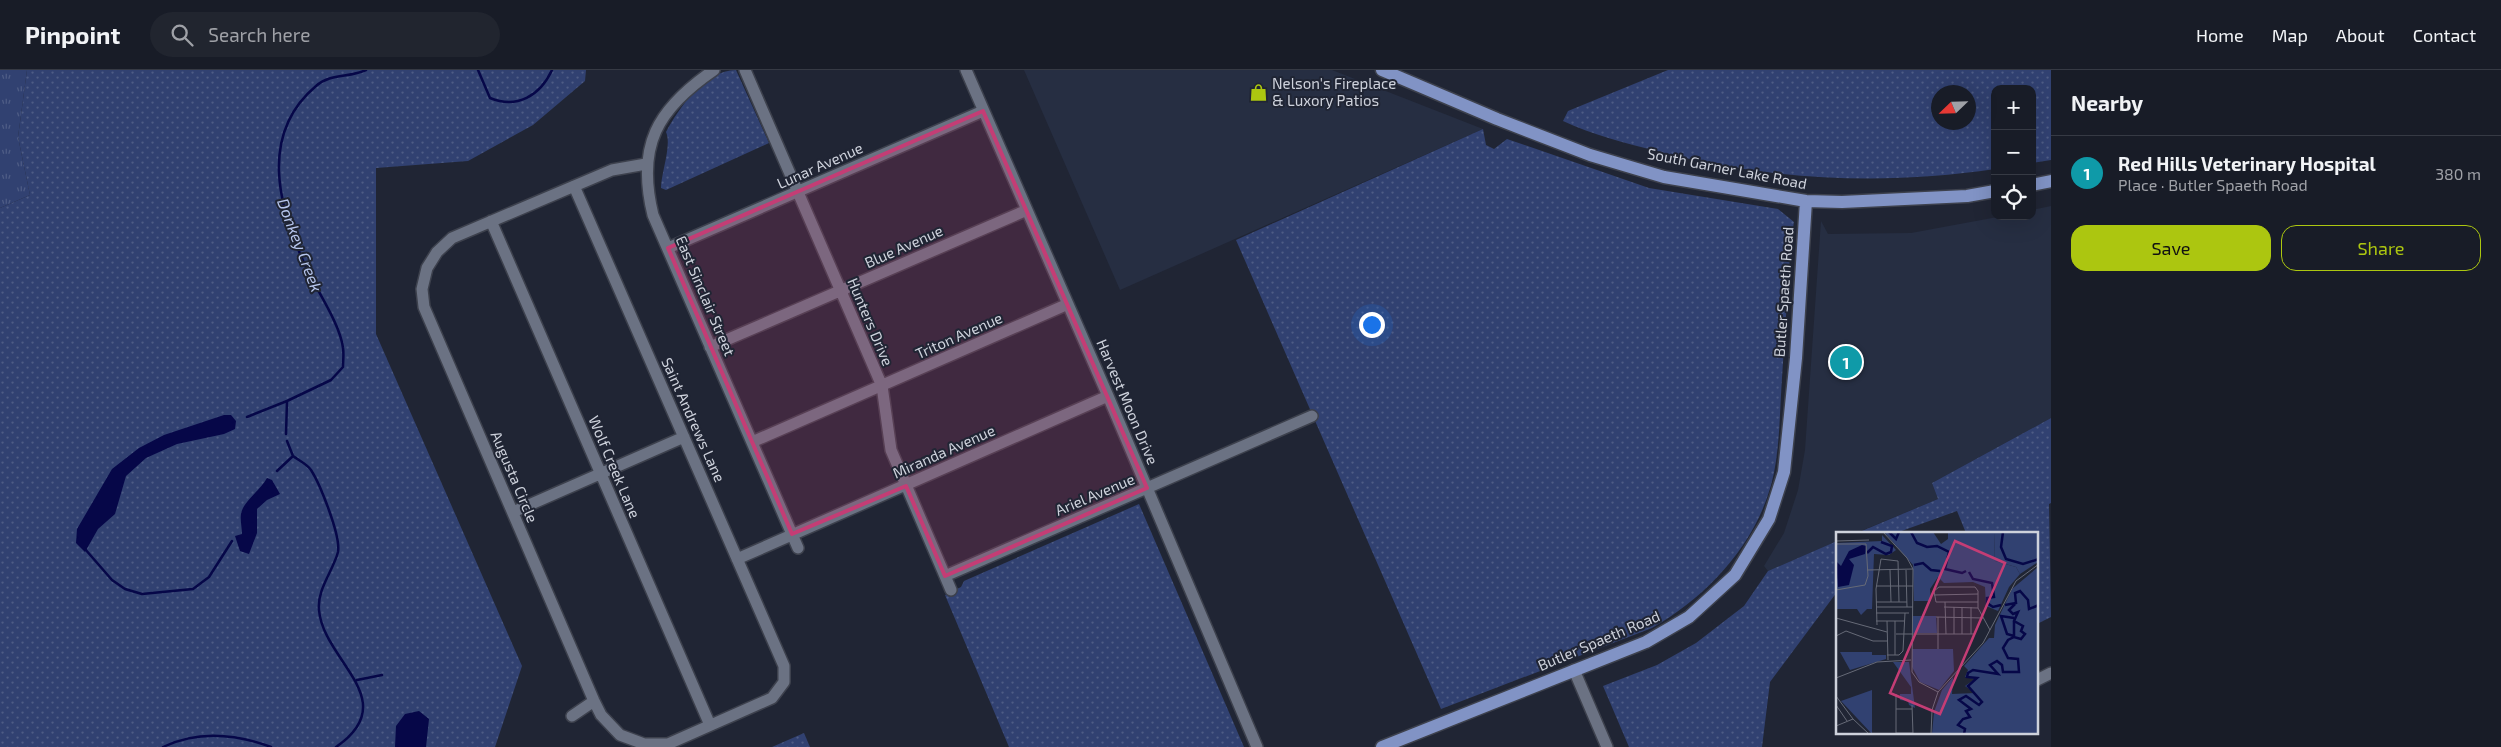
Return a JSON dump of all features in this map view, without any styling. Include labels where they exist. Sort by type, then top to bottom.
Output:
[{"type":"main road","name":"South Garner Lake Road","points":[[1382,70],[1497,119],[1590,155],[1664,176],[1806,201],[1842,202],[1968,196],[1991,192]]},
{"type":"main road","points":[[2036,184],[2051,181]]},
{"type":"main road","name":"Butler Spaeth Road","points":[[1382,747],[1646,642],[1689,618],[1735,575],[1769,519],[1784,472],[1788,446],[1806,201]]},
{"type":"street","name":"East Sinclair Street","points":[[714,70],[683,92],[664,114],[650,141],[646,164],[647,190],[653,214],[798,548]]},
{"type":"street","name":"Hunters Drive","points":[[745,70],[882,386],[891,450],[951,590]]},
{"type":"street","name":"Harvest Moon Drive","points":[[966,70],[1108,396],[1257,747]]},
{"type":"street","name":"Lunar Avenue","points":[[668,248],[984,111]]},
{"type":"street","name":"Augusta Circle","points":[[646,164],[612,170],[452,238],[437,252],[427,268],[422,289],[424,307],[594,701],[601,715],[620,735],[644,744],[668,744],[772,698],[784,682],[784,666]]},
{"type":"street","name":"Saint Andrews Lane","points":[[574,186],[784,666]]},
{"type":"street","name":"Blue Avenue","points":[[710,347],[1027,210]]},
{"type":"street","name":"Wolf Creek Lane","points":[[491,221],[710,726]]},
{"type":"street","name":"Triton Avenue","points":[[752,442],[1068,304]]},
{"type":"street","name":"Miranda Avenue","points":[[737,559],[1108,396]]},
{"type":"street","name":"Ariel Avenue","points":[[945,576],[1312,416]]},
{"type":"street","points":[[513,512],[684,437]]},
{"type":"street","points":[[1574,670],[1607,747]]},
{"type":"street","points":[[2038,680],[2051,674]]},
{"type":"street","points":[[572,716],[594,701]]},
{"type":"highlighted area","points":[[983,111],[1147,488],[945,576],[906,486],[792,534],[668,248]]},
{"type":"shaded area","points":[[1024,70],[1332,70],[1483,129],[1120,290]]},
{"type":"shaded area","points":[[2051,206],[2051,418],[1932,483],[1938,499],[1858,532],[1836,532],[1836,541],[1768,571],[1764,566],[1784,533],[1798,490],[1805,450],[1821,221],[1828,234],[1911,233],[1991,218],[1991,220],[2036,220],[2036,209]]},
{"type":"shaded area","points":[[224,415],[231,415],[236,421],[235,429],[224,434],[177,444],[146,458],[126,476],[115,514],[98,529],[85,552],[76,543],[77,529],[112,469],[139,448],[164,435]]},
{"type":"shaded area","points":[[267,478],[272,480],[280,494],[267,500],[257,509],[257,533],[249,554],[240,551],[235,536],[242,534],[242,509]]},
{"type":"shaded area","points":[[419,711],[429,719],[426,747],[395,747],[396,726],[405,714]]},
{"type":"green space","points":[[0,70],[27,70],[18,137],[30,195],[0,208]]},
{"type":"green space","points":[[27,70],[586,70],[585,81],[533,125],[468,161],[376,168],[376,334],[522,666],[495,747],[0,747],[0,208],[30,195],[18,137]]},
{"type":"green space","points":[[736,70],[769,143],[666,190],[661,188],[668,144],[666,132],[671,122],[694,92],[704,83],[714,76]]},
{"type":"green space","points":[[1668,70],[2051,70],[2051,160],[2036,162],[2036,85],[1991,85],[1991,169],[1953,174],[1867,178],[1782,174],[1698,161],[1609,138],[1563,121],[1568,111]]},
{"type":"green space","points":[[1483,129],[1486,145],[1494,149],[1507,139],[1649,188],[1778,209],[1794,222],[1791,239],[1779,430],[1776,461],[1770,488],[1761,513],[1733,559],[1696,597],[1652,628],[1441,709],[1236,240]]},
{"type":"green space","points":[[2051,418],[2051,503],[2049,504],[2051,617],[2038,624],[2038,532],[1966,532],[1957,511],[1899,532],[1859,532],[1938,499],[1932,483]]},
{"type":"green space","points":[[1139,504],[1244,747],[1009,747],[945,595],[961,587],[964,581]]},
{"type":"green space","points":[[1836,541],[1836,593],[1770,682],[1762,747],[1629,747],[1603,686],[1657,665],[1696,643],[1744,606],[1768,571]]},
{"type":"green space","points":[[804,733],[810,747],[772,747]]},
{"type":"waterway","name":"Donkey Creek","points":[[286,434],[287,401],[331,380],[343,367],[343,348],[337,328],[309,274],[287,219],[279,171],[280,148],[286,126],[298,105],[316,86],[333,77],[366,70]]},
{"type":"waterway","name":"Donkey Creek","points":[[478,70],[490,98],[509,102],[527,98],[534,93],[541,87],[552,70]]},
{"type":"waterway","name":"Donkey Creek","points":[[247,417],[287,401]]},
{"type":"waterway","name":"Donkey Creek","points":[[287,441],[293,456]]},
{"type":"waterway","name":"Donkey Creek","points":[[277,471],[293,456],[309,468],[324,498],[336,534],[338,552],[320,595],[319,610],[324,629],[362,696],[363,713],[355,730],[336,747]]},
{"type":"waterway","name":"Donkey Creek","points":[[85,549],[112,580],[125,589],[142,594],[193,589],[209,577],[232,541]]},
{"type":"waterway","points":[[357,680],[382,675]]},
{"type":"waterway","name":"Donkey Creek","points":[[163,747],[190,738],[203,736],[244,739],[271,747]]},
{"type":"place","name":"Nelson's Fireplace & Luxory Patios","points":[[1258,93]]},
{"type":"place","name":"Red Hills Veterinary Hospital","points":[[1846,362]]}]
